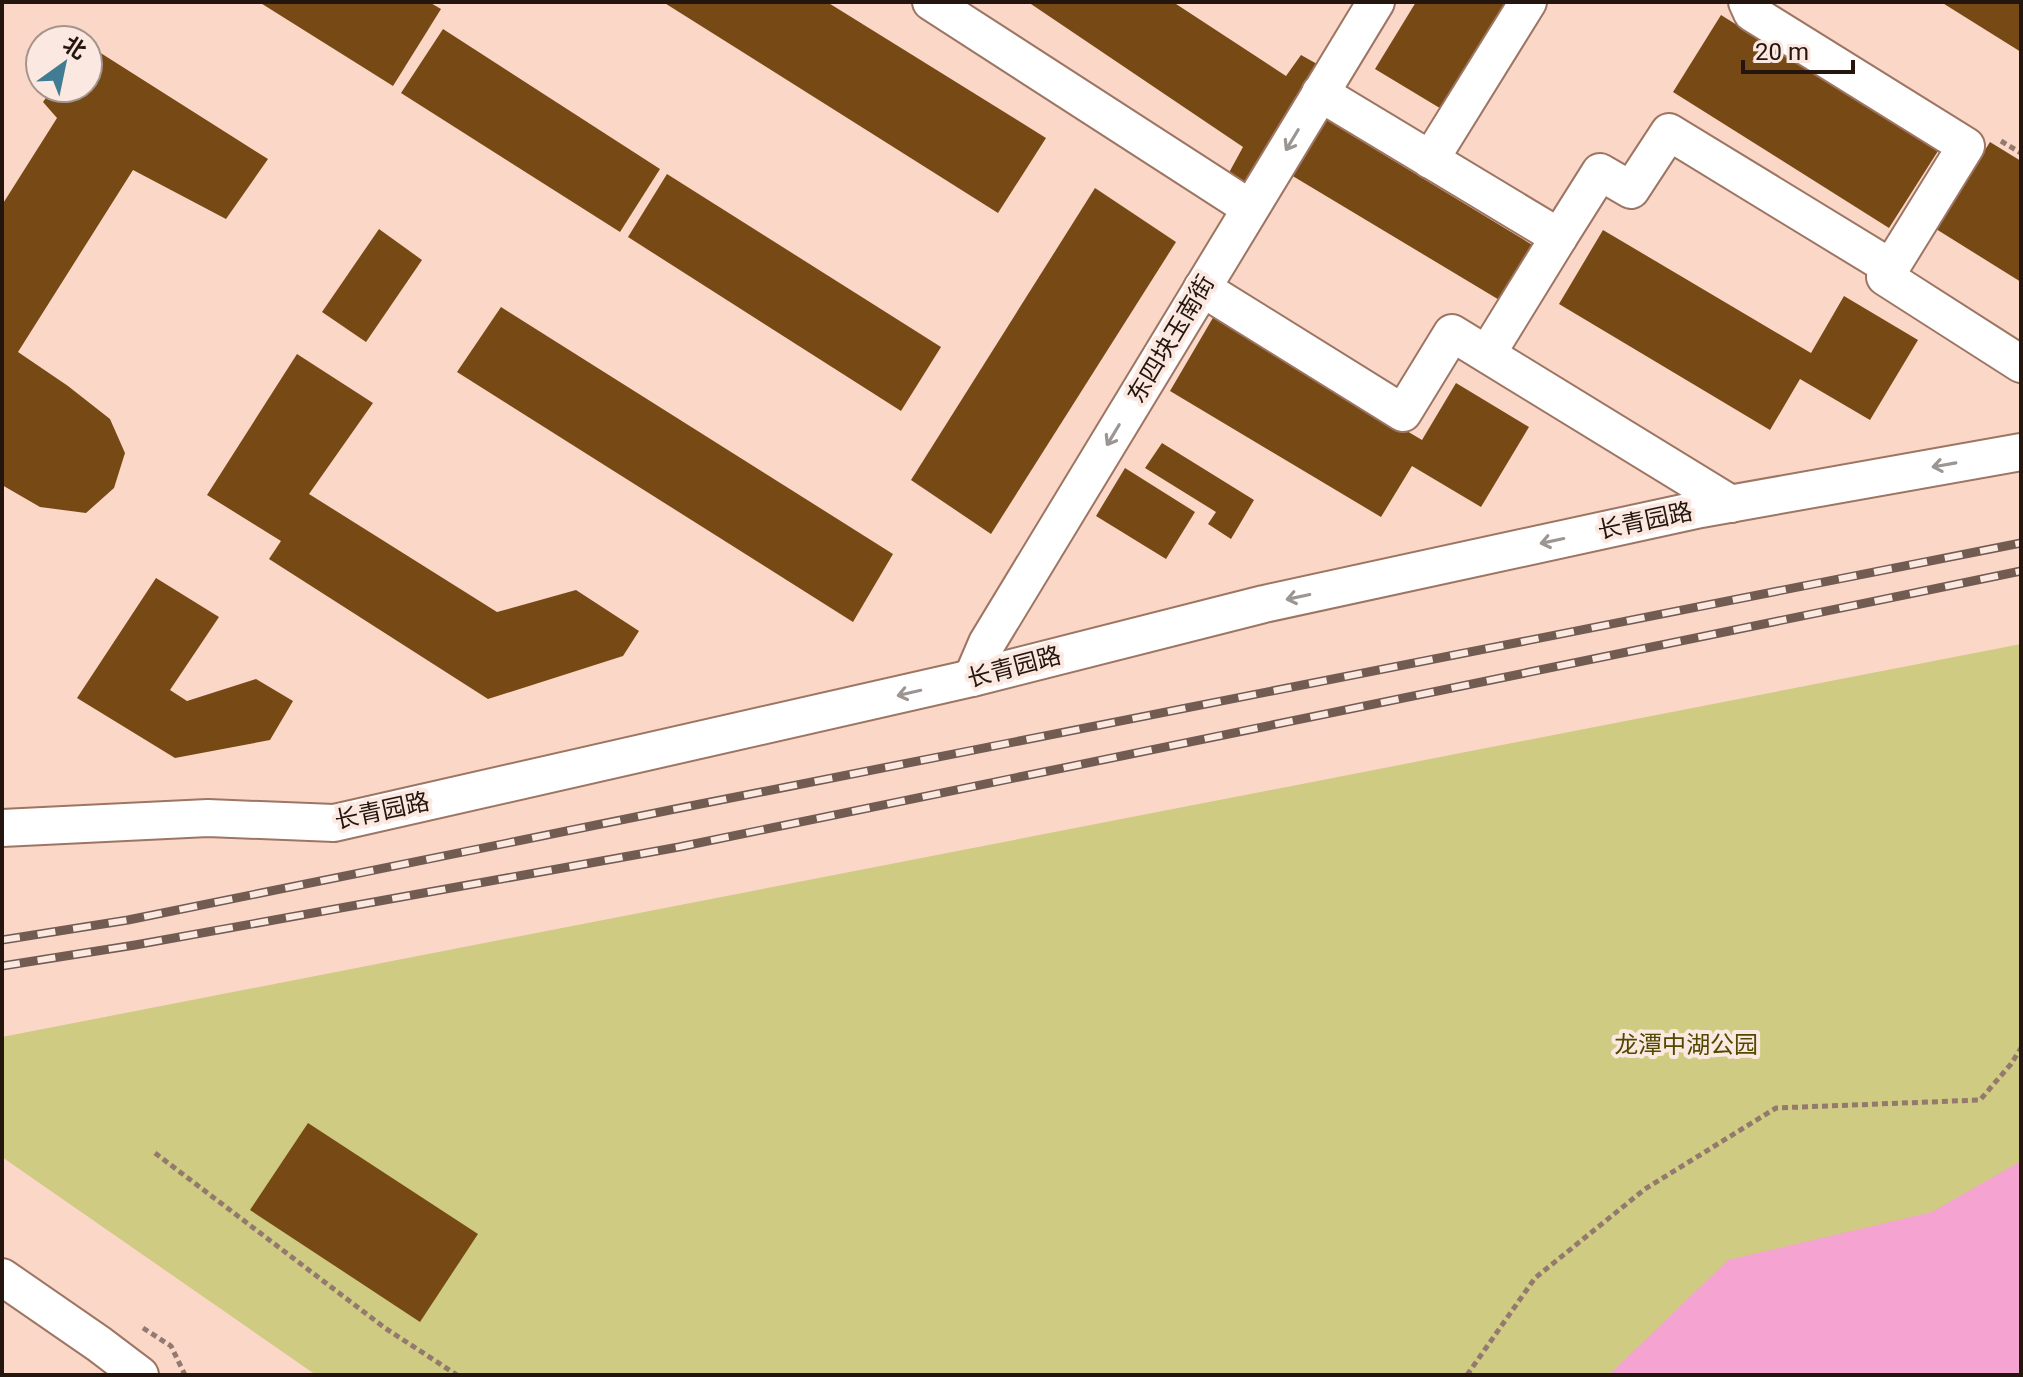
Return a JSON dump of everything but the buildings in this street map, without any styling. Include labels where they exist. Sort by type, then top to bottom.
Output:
[{"type":"street","points":[[931,2],[1250,208]]},
{"type":"street","name":"东四块玉南街","points":[[972,678],[987,643],[1376,2]]},
{"type":"street","points":[[1430,160],[1528,2]]},
{"type":"street","points":[[1747,2],[1752,13],[1966,146],[1885,277],[2021,364]]},
{"type":"street","points":[[1320,93],[1559,237]]},
{"type":"street","points":[[1487,354],[1600,172],[1631,190],[1669,132],[1890,267]]},
{"type":"street","points":[[1202,288],[1403,413],[1452,333],[1731,504]]},
{"type":"street","name":"长青园路","points":[[2,828],[208,818],[334,823],[972,678],[1264,604],[1731,504],[2021,452]]},
{"type":"street","points":[[2,1277],[140,1375]]},
{"type":"path","points":[[1467,1375],[1535,1278],[1645,1189],[1776,1108],[1980,1100],[2021,1048]]},
{"type":"path","points":[[155,1153],[385,1328],[457,1375]]},
{"type":"green space","name":"龙潭中湖公园","points":[[2021,644],[2021,1375],[316,1375],[2,1157],[2,1037]]},
{"type":"shaded area","points":[[2021,1161],[2021,1375],[1609,1375],[1728,1260],[1932,1212]]},
{"type":"railway","points":[[2,940],[128,920],[2021,543]]},
{"type":"railway","points":[[2,966],[679,847],[2021,571]]}]
